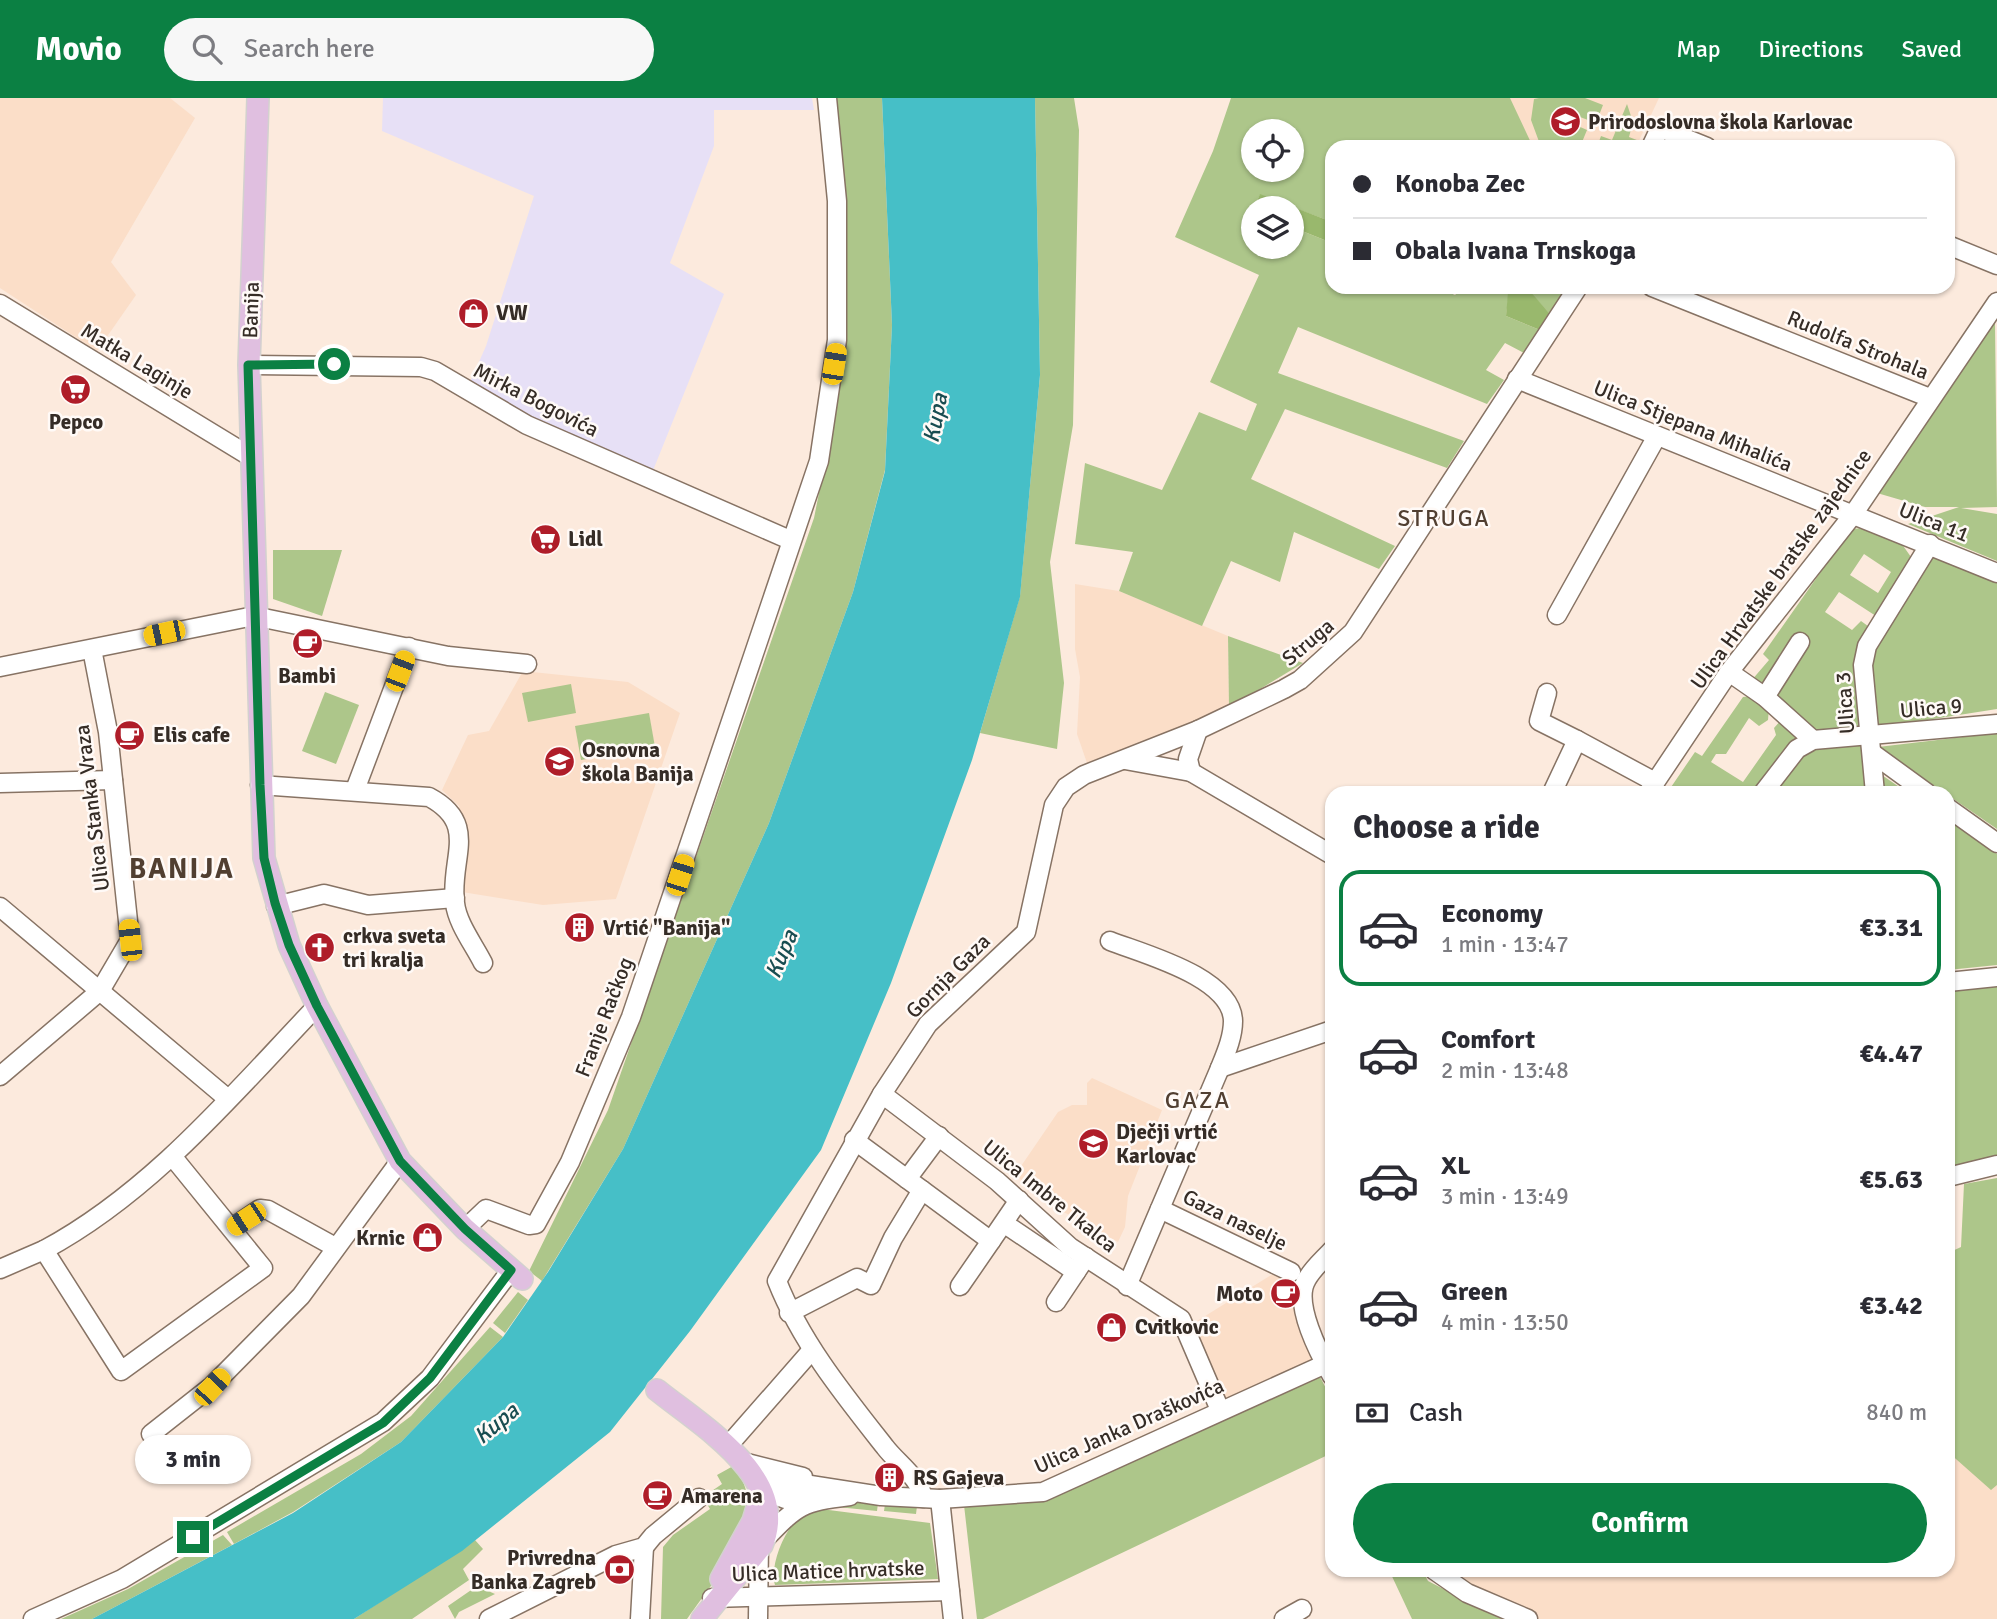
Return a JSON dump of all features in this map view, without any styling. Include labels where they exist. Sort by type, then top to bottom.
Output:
[{"type":"main road","name":"Banija","points":[[258,98],[248,365],[254,616],[264,858],[289,945],[317,1006],[400,1161],[465,1229],[517,1274]]},
{"type":"main road","points":[[657,1390],[727,1447],[755,1475],[759,1497],[767,1517],[761,1545],[708,1609]]},
{"type":"main road","points":[[708,1609],[736,1554],[759,1497]]},
{"type":"street","points":[[790,540],[819,461],[837,340],[837,201],[827,98]]},
{"type":"street","points":[[1654,140],[1660,128],[1690,140]]},
{"type":"street","points":[[1955,248],[1997,265]]},
{"type":"street","name":"Struga","points":[[1125,760],[1198,730],[1300,680],[1353,632],[1573,294]]},
{"type":"street","name":"Rudolfa Strohala","points":[[1670,294],[1930,398]]},
{"type":"street","name":"Ulica Hrvatske bratske zajednice","points":[[1653,786],[1730,672],[1852,516],[1997,302]]},
{"type":"street","name":"Matka Laginje","points":[[0,304],[251,457]]},
{"type":"street","name":"Mirka Bogovića","points":[[248,365],[421,367],[435,372],[527,425],[790,540]]},
{"type":"street","name":"Ulica Stjepana Mihalića","points":[[1517,379],[1852,516]]},
{"type":"street","points":[[1557,615],[1657,436]]},
{"type":"street","name":"Ulica 11","points":[[1852,516],[1930,544],[1997,573]]},
{"type":"street","name":"Franje Račkog","points":[[465,1229],[486,1209],[529,1225],[536,1224],[570,1162],[631,1017],[790,540]]},
{"type":"street","name":"Ulica 3","points":[[1874,786],[1863,665],[1867,646],[1930,544]]},
{"type":"street","points":[[0,667],[254,616],[448,656],[527,664]]},
{"type":"street","points":[[1765,698],[1800,642]]},
{"type":"street","points":[[355,790],[409,647]]},
{"type":"street","name":"Ulica Stanka Vraza","points":[[0,1076],[100,991],[130,940],[113,780],[92,649]]},
{"type":"street","points":[[1730,672],[1813,740],[1797,749],[1768,786]]},
{"type":"street","points":[[1547,693],[1539,721],[1577,740],[1650,786]]},
{"type":"street","name":"Ulica 9","points":[[1813,740],[1871,745],[1997,724]]},
{"type":"street","points":[[1191,772],[1188,759],[1198,730]]},
{"type":"street","points":[[1555,786],[1577,740]]},
{"type":"street","points":[[1871,745],[1919,786]]},
{"type":"street","points":[[1125,760],[1191,772],[1325,851]]},
{"type":"street","name":"Gornja Gaza","points":[[789,1312],[777,1281],[882,1094],[928,1024],[1026,932],[1054,805],[1066,787],[1084,775],[1125,760]]},
{"type":"street","points":[[0,783],[113,780]]},
{"type":"street","points":[[260,785],[429,797],[445,806],[456,818],[459,833],[455,898],[458,914],[483,963]]},
{"type":"street","points":[[1955,813],[1997,843]]},
{"type":"street","points":[[276,906],[324,894],[368,905],[455,898]]},
{"type":"street","points":[[0,906],[228,1098]]},
{"type":"street","name":"Gaza naselje","points":[[1110,941],[1202,977],[1222,996],[1233,1018],[1231,1039],[1220,1068],[1127,1286]]},
{"type":"street","points":[[1955,981],[1997,977]]},
{"type":"street","points":[[0,1269],[72,1235],[134,1190],[172,1156],[317,1006]]},
{"type":"street","points":[[1220,1068],[1325,1032]]},
{"type":"street","name":"Ulica Imbre Tkalca","points":[[882,1094],[1019,1200],[1081,1264],[1127,1286],[1181,1319],[1220,1410]]},
{"type":"street","points":[[907,1179],[939,1136]]},
{"type":"street","points":[[854,1140],[991,1241]]},
{"type":"street","points":[[44,1250],[121,1371],[263,1268],[172,1156]]},
{"type":"street","points":[[151,1434],[212,1387],[301,1296],[400,1161]]},
{"type":"street","points":[[1955,1177],[1997,1165]]},
{"type":"street","points":[[922,1190],[893,1238],[871,1286],[857,1278],[789,1312],[812,1350],[886,1449],[931,1499],[953,1619]]},
{"type":"street","points":[[960,1286],[1006,1224],[1019,1200]]},
{"type":"street","points":[[232,1228],[260,1209],[268,1210],[335,1247]]},
{"type":"street","name":"Gaza naselje","points":[[1160,1209],[1291,1272]]},
{"type":"street","points":[[1006,1224],[1081,1264],[1056,1302]]},
{"type":"street","points":[[1325,1258],[1305,1281],[1302,1297],[1307,1321],[1325,1359]]},
{"type":"street","points":[[33,1619],[122,1579],[383,1423],[430,1378],[517,1274]]},
{"type":"street","points":[[727,1447],[812,1350]]},
{"type":"street","name":"Ulica Janka Draškovića","points":[[818,1492],[931,1499],[1043,1492],[1220,1410],[1325,1369]]},
{"type":"street","points":[[743,1462],[789,1472],[818,1492]]},
{"type":"street","points":[[759,1497],[785,1499],[818,1492]]},
{"type":"street","points":[[758,1619],[761,1545],[796,1509],[818,1492]]},
{"type":"street","points":[[489,1619],[638,1554],[653,1536],[699,1498]]},
{"type":"street","points":[[638,1554],[640,1619]]},
{"type":"street","points":[[1444,1577],[1467,1593],[1528,1619]]},
{"type":"street","name":"Ulica Matice hrvatske","points":[[708,1609],[757,1595],[950,1591]]},
{"type":"street","points":[[1284,1619],[1302,1609]]},
{"type":"shaded area","points":[[0,98],[170,98],[195,118],[111,262],[136,295],[97,351],[0,288]]},
{"type":"shaded area","points":[[383,98],[812,98],[814,110],[714,110],[714,146],[670,263],[724,294],[652,473],[532,418],[470,382],[486,346],[534,196],[382,131]]},
{"type":"shaded area","name":"Prirodoslovna škola Karlovac","points":[[1490,98],[1659,98],[1639,140],[1475,140]]},
{"type":"shaded area","points":[[1075,584],[1119,591],[1228,636],[1229,708],[1087,763],[1077,734],[1080,677],[1075,649]]},
{"type":"shaded area","name":"Osnovna škola Banija","points":[[523,671],[628,682],[680,713],[616,899],[543,905],[462,892],[464,840],[459,806],[442,790],[468,735],[489,731]]},
{"type":"shaded area","name":"Dječji vrtić Karlovac","points":[[1092,1078],[1162,1110],[1128,1196],[1125,1227],[1118,1242],[1051,1205],[1015,1175],[1058,1112],[1072,1105],[1087,1105],[1087,1083]]},
{"type":"shaded area","points":[[1281,1269],[1296,1279],[1313,1360],[1225,1402],[1189,1326]]},
{"type":"shaded area","points":[[1955,1458],[1991,1489],[1997,1485],[1997,1619],[1535,1619],[1452,1577],[1955,1577]]},
{"type":"green space","points":[[830,98],[882,98],[892,325],[885,470],[853,592],[769,823],[623,1149],[542,1281],[529,1271],[608,1110],[814,518],[825,463],[842,341]]},
{"type":"green space","points":[[1035,98],[1074,98],[1079,130],[1073,425],[1050,562],[1064,683],[1057,749],[980,733],[1020,596],[1040,375]]},
{"type":"green space","points":[[1231,98],[1510,98],[1530,140],[1325,140],[1325,219],[1304,212],[1304,196],[1241,196],[1241,259],[1304,259],[1304,232],[1325,240],[1325,294],[1509,294],[1506,316],[1540,330],[1524,353],[1505,343],[1486,370],[1504,380],[1487,404],[1298,327],[1278,373],[1464,441],[1447,468],[1285,409],[1251,479],[1395,546],[1379,569],[1294,532],[1280,582],[1231,561],[1202,626],[1119,591],[1133,552],[1075,544],[1085,463],[1162,490],[1199,412],[1246,431],[1257,404],[1210,382],[1259,275],[1175,237],[1213,151]]},
{"type":"green space","points":[[1585,98],[1603,105],[1596,123],[1572,114],[1569,122],[1587,130],[1583,140],[1538,140],[1531,120],[1534,99]]},
{"type":"green space","points":[[1627,104],[1633,122],[1629,137],[1637,140],[1612,140]]},
{"type":"green space","points":[[1304,211],[1325,219],[1325,240],[1304,232]]},
{"type":"green space","points":[[1508,294],[1532,294],[1550,314],[1540,330],[1506,316]]},
{"type":"green space","points":[[1531,294],[1563,294],[1550,314]]},
{"type":"green space","points":[[1995,321],[1997,507],[1961,508],[1997,514],[1997,561],[1908,524],[1959,507],[1925,507],[1877,493]]},
{"type":"green space","points":[[1863,528],[1899,540],[1911,557],[1879,618],[1839,592],[1825,612],[1852,630],[1861,621],[1872,629],[1865,727],[1817,736],[1751,681],[1769,660],[1763,654],[1852,529]],"holes":[[[1864,554],[1891,572],[1878,593],[1850,575]]]},
{"type":"green space","points":[[273,550],[342,550],[322,616],[273,599]]},
{"type":"green space","points":[[1930,553],[1997,580],[1997,709],[1876,728],[1871,650]]},
{"type":"green space","points":[[1228,636],[1303,663],[1229,708]]},
{"type":"green space","points":[[571,684],[576,713],[528,722],[522,693]]},
{"type":"green space","points":[[325,692],[359,705],[336,764],[302,751]]},
{"type":"green space","points":[[1752,696],[1769,708],[1768,720],[1759,726],[1749,718],[1726,754],[1716,754],[1711,762],[1743,782],[1776,735],[1774,728],[1782,719],[1803,736],[1766,786],[1672,786],[1695,752],[1702,756],[1743,697]]},
{"type":"green space","points":[[649,713],[655,747],[581,760],[575,726]]},
{"type":"green space","points":[[1997,733],[1997,829],[1955,800],[1955,786],[1935,786],[1878,747]]},
{"type":"green space","points":[[1864,741],[1870,786],[1772,786],[1799,751]]},
{"type":"green space","points":[[1876,771],[1898,786],[1877,786]]},
{"type":"green space","points":[[1955,825],[1997,854],[1997,965],[1955,969]]},
{"type":"green space","points":[[1997,984],[1997,1161],[1955,1172],[1955,987]]},
{"type":"green space","points":[[1997,1178],[1997,1485],[1991,1490],[1955,1458],[1955,1250],[1961,1247],[1964,1184]]},
{"type":"green space","points":[[518,1292],[528,1300],[505,1333],[493,1323]]},
{"type":"green space","points":[[490,1327],[503,1337],[401,1442],[293,1512],[234,1544],[227,1532],[361,1454],[411,1416]]},
{"type":"green space","points":[[1318,1373],[1325,1386],[1325,1456],[983,1619],[977,1619],[964,1505],[1037,1501]]},
{"type":"green space","points":[[735,1465],[747,1496],[747,1512],[736,1545],[687,1619],[661,1619],[663,1547],[673,1535],[710,1509],[703,1497],[722,1484],[717,1475]]},
{"type":"green space","points":[[854,1501],[878,1503],[877,1511],[837,1507]]},
{"type":"green space","points":[[885,1504],[917,1506],[916,1514],[884,1511]]},
{"type":"green space","points":[[821,1509],[930,1523],[938,1579],[775,1585],[774,1567],[780,1546],[791,1526],[804,1514]]},
{"type":"green space","points":[[223,1535],[232,1545],[92,1619],[61,1619],[128,1589]]},
{"type":"green space","points":[[475,1540],[483,1549],[463,1569],[469,1580],[412,1619],[354,1619]]},
{"type":"green space","points":[[1392,1577],[1426,1577],[1428,1581],[1502,1619],[1412,1619]]},
{"type":"green space","points":[[477,1586],[495,1594],[459,1612],[455,1619],[448,1606]]},
{"type":"water","name":"Kupa","points":[[882,98],[1035,98],[1040,375],[1020,597],[972,760],[891,983],[821,1150],[690,1331],[610,1432],[462,1551],[354,1619],[92,1619],[293,1513],[401,1442],[503,1337],[548,1272],[623,1149],[769,823],[853,592],[885,471],[892,325]]},
{"type":"place","name":"Prirodoslovna škola Karlovac","points":[[1565,122]]},
{"type":"place","name":"VW","points":[[473,313]]},
{"type":"place","name":"Pepco","points":[[76,390]]},
{"type":"place","name":"Lidl","points":[[545,539]]},
{"type":"place","name":"Bambi","points":[[307,644]]},
{"type":"place","name":"Elis cafe","points":[[130,735]]},
{"type":"place","name":"Osnovna škola Banija","points":[[559,762]]},
{"type":"place","name":"Vrtić \"Banija\"","points":[[580,928]]},
{"type":"place","name":"crkva sveta tri kralja","points":[[320,948]]},
{"type":"place","name":"Dječji vrtić Karlovac","points":[[1093,1144]]},
{"type":"place","name":"Krnic","points":[[428,1238]]},
{"type":"place","name":"Moto","points":[[1286,1294]]},
{"type":"place","name":"Cvitkovic","points":[[1112,1327]]},
{"type":"place","name":"RS Gajeva","points":[[890,1478]]},
{"type":"place","name":"Amarena","points":[[658,1496]]},
{"type":"place","name":"Privredna Banka Zagreb","points":[[619,1570]]},
{"type":"district","name":"STRUGA","points":[[1444,518]]},
{"type":"district","name":"BANIJA","points":[[182,868]]},
{"type":"district","name":"GAZA","points":[[1198,1100]]},
{"type":"route","points":[[193,1537],[359,1440],[383,1423],[430,1378],[511,1270],[465,1229],[400,1161],[317,1006],[289,945],[264,858],[254,616],[248,365],[334,364]]}]
